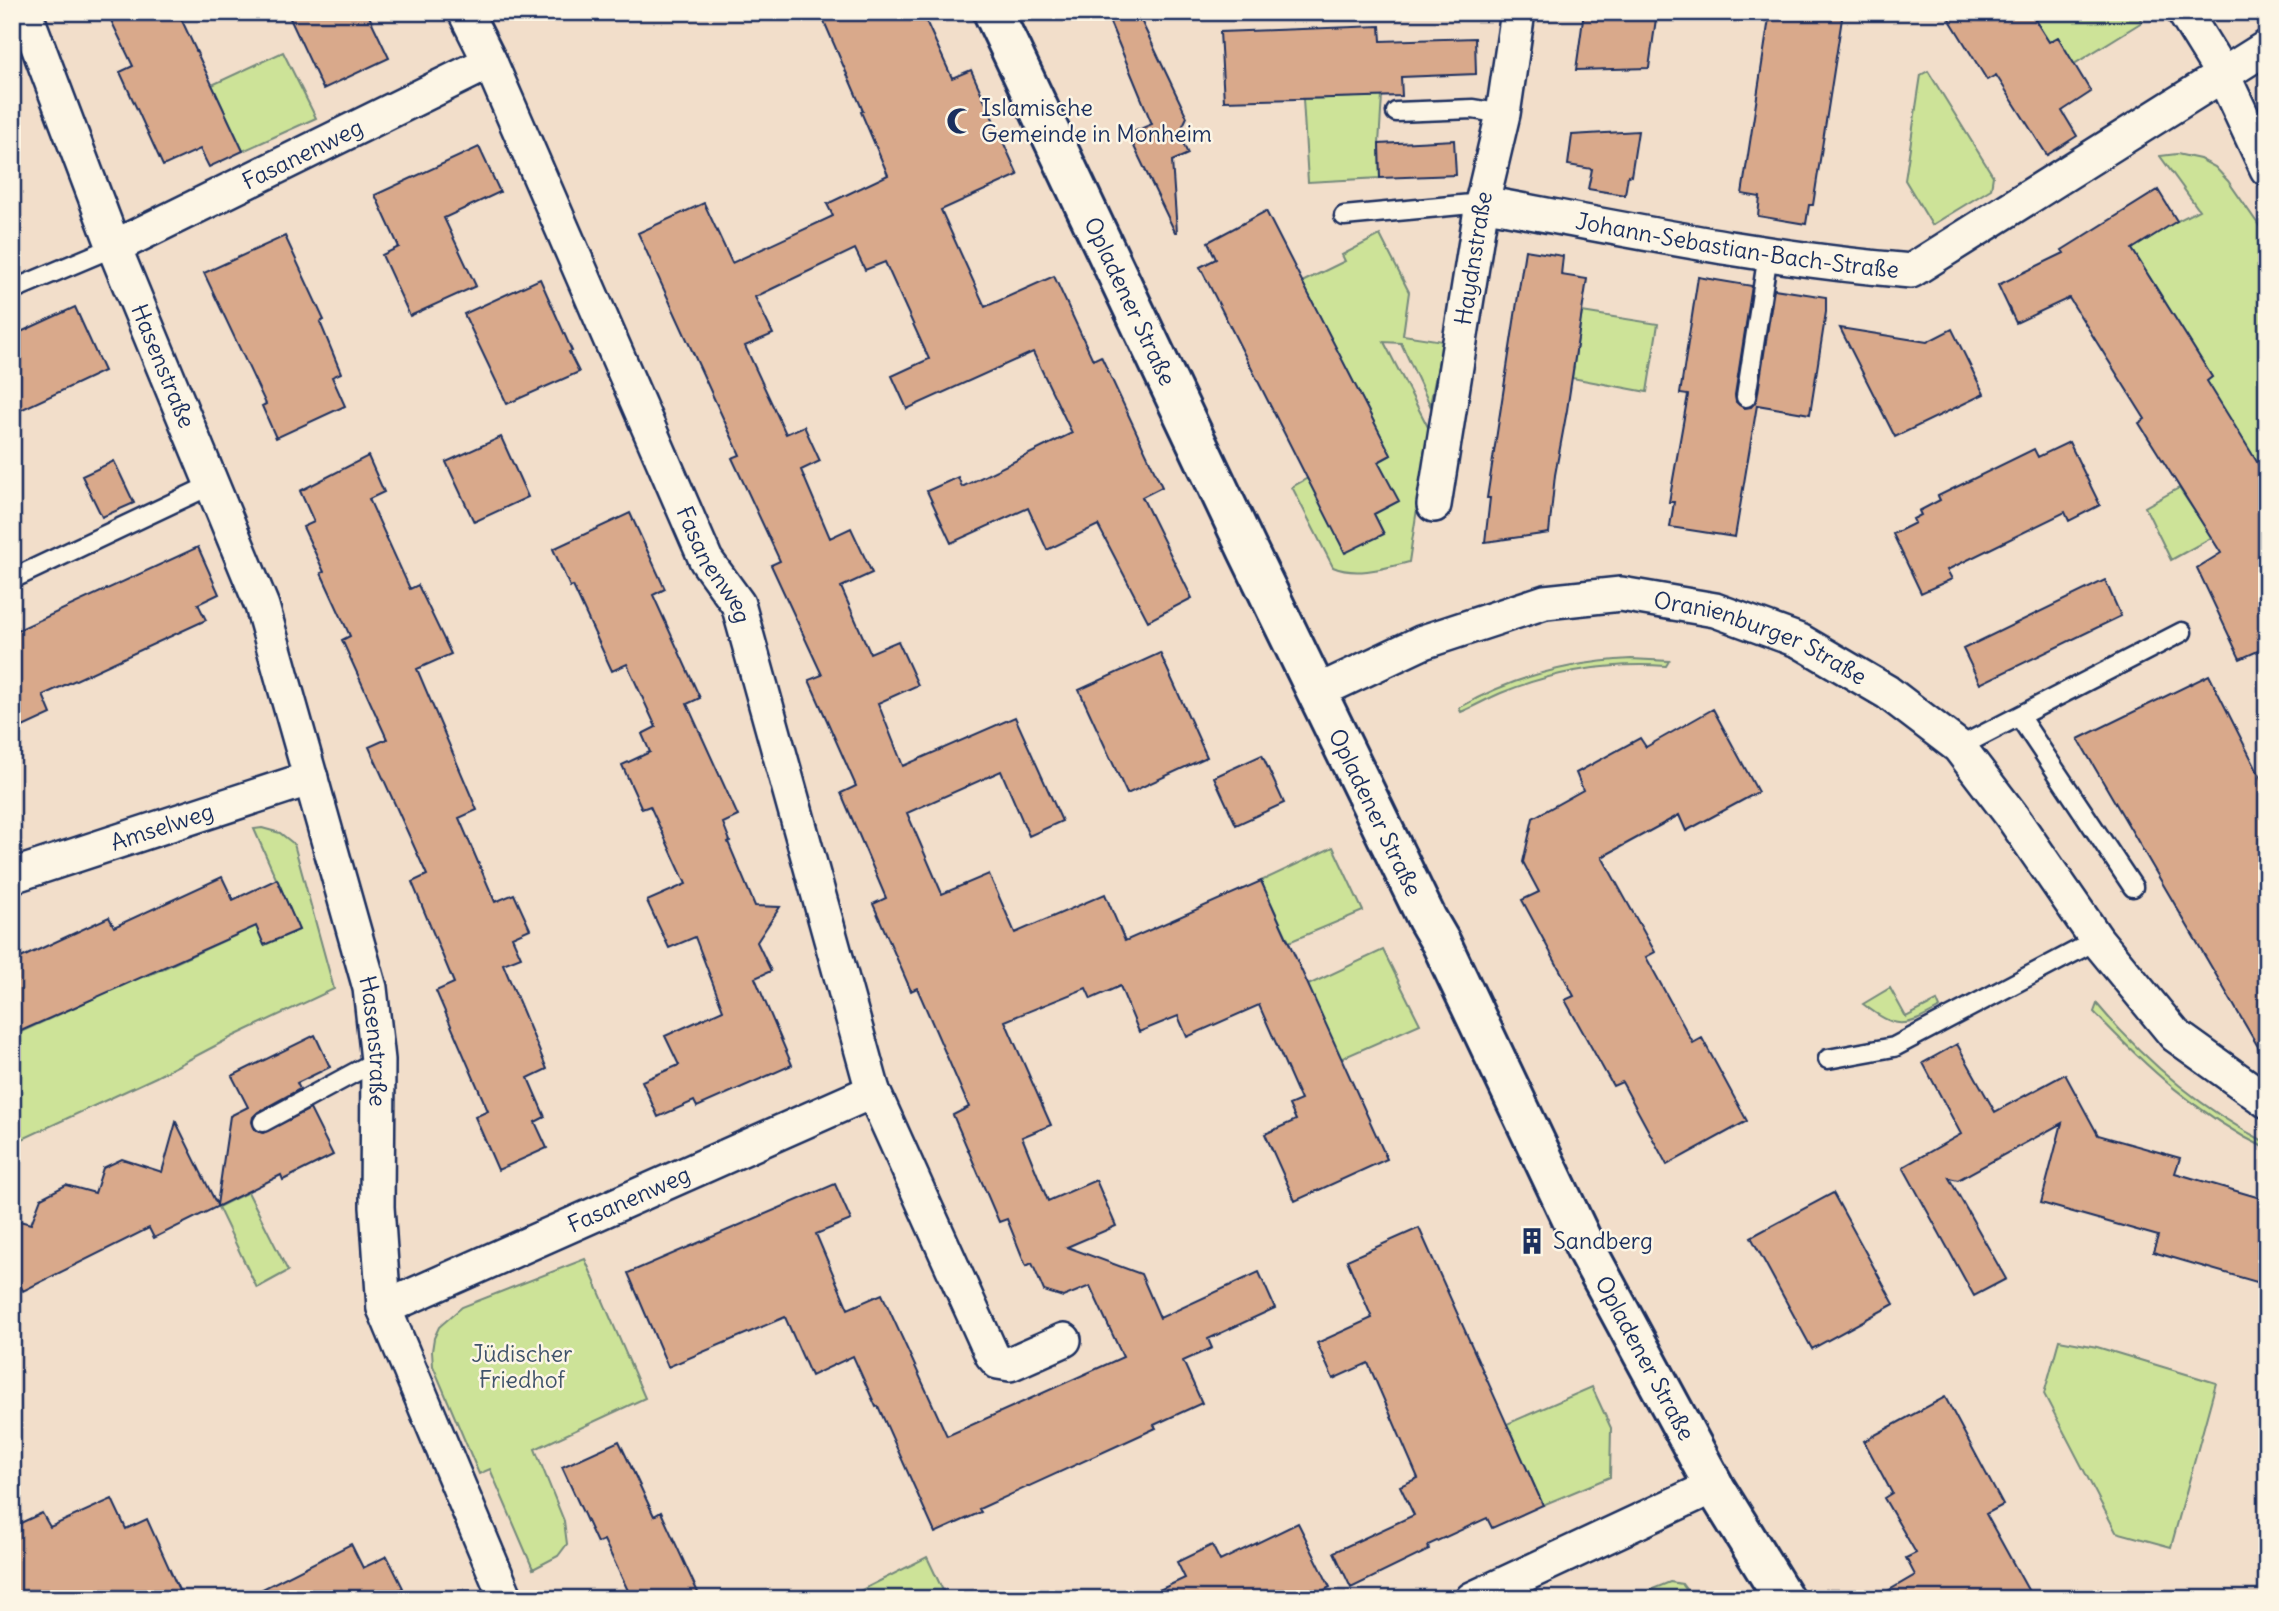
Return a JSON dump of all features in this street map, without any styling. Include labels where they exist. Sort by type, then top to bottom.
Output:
[{"type":"street","name":"Hasenstraße","points":[[25,12],[114,247],[262,606],[370,988],[378,1060],[377,1207],[384,1308],[506,1599]]},
{"type":"street","name":"Fasanenweg","points":[[465,12],[490,62],[706,561],[738,604],[873,1091],[992,1355],[998,1362],[1010,1364],[1064,1340]]},
{"type":"street","name":"Opladener Straße","points":[[993,12],[1586,1249],[1714,1486],[1784,1599]]},
{"type":"street","name":"Haydnstraße","points":[[1434,505],[1482,203],[1503,114],[1518,12]]},
{"type":"street","points":[[2184,12],[2223,75],[2267,169]]},
{"type":"street","name":"Johann-Sebastian-Bach-Straße","points":[[1482,203],[1768,254],[1911,271],[2267,47]]},
{"type":"street","name":"Fasanenweg","points":[[114,247],[490,62]]},
{"type":"street","name":"Oranienburger Straße","points":[[1317,692],[1423,642],[1545,602],[1621,594],[1715,610],[1801,641],[1887,692],[1959,747],[2011,815],[2097,940],[2175,1035],[2267,1101]]},
{"type":"street","name":"Amselweg","points":[[12,876],[311,778]]},
{"type":"street","name":"Fasanenweg","points":[[384,1308],[873,1091]]},
{"type":"street","points":[[1489,1595],[1714,1486]]},
{"type":"lane","points":[[1396,112],[1473,109],[1503,114]]},
{"type":"lane","points":[[1344,216],[1482,203]]},
{"type":"lane","points":[[12,290],[114,247]]},
{"type":"lane","points":[[1746,397],[1768,254]]},
{"type":"lane","points":[[12,579],[211,485]]},
{"type":"lane","points":[[1959,747],[2182,632]]},
{"type":"lane","points":[[2020,716],[2133,887]]},
{"type":"lane","points":[[1828,1059],[1894,1047],[2097,940]]},
{"type":"lane","points":[[263,1122],[378,1060]]},
{"type":"green space","points":[[2030,12],[2136,12],[2142,22],[2074,64],[2058,37],[2049,42]]},
{"type":"green space","points":[[283,52],[316,118],[243,151],[212,85]]},
{"type":"green space","points":[[1928,71],[1993,176],[1991,189],[1932,225],[1905,180],[1921,75]]},
{"type":"green space","points":[[1382,96],[1380,178],[1308,182],[1303,99]]},
{"type":"green space","points":[[2177,154],[2200,159],[2215,167],[2267,237],[2267,507],[2171,560],[2145,507],[2179,488],[2200,519],[2206,381],[2212,377],[2132,249],[2199,210],[2160,156]]},
{"type":"green space","points":[[1380,235],[1409,292],[1403,335],[1443,341],[1430,405],[1401,343],[1384,342],[1429,429],[1409,562],[1351,571],[1333,567],[1292,487],[1308,478],[1384,534],[1374,514],[1398,501],[1378,462],[1391,455],[1302,282],[1345,261],[1342,255]]},
{"type":"green space","points":[[1582,312],[1658,324],[1647,392],[1572,378]]},
{"type":"green space","points":[[1631,659],[1669,661],[1666,666],[1623,665],[1562,674],[1521,685],[1461,712],[1459,708],[1500,688],[1542,673]]},
{"type":"green space","points":[[262,828],[280,833],[294,844],[334,989],[12,1144],[12,1036],[95,998],[132,950],[145,977],[256,926],[265,945],[299,930],[254,829]]},
{"type":"green space","points":[[1333,847],[1363,911],[1289,942],[1261,881]]},
{"type":"green space","points":[[1383,950],[1420,1024],[1336,1061],[1308,985]]},
{"type":"green space","points":[[1890,988],[1906,1017],[1937,1001],[1940,1008],[1918,1019],[1901,1023],[1884,1018],[1863,1004]]},
{"type":"green space","points":[[2097,1004],[2154,1064],[2175,1082],[2219,1115],[2267,1143],[2267,1149],[2218,1121],[2174,1088],[2133,1052],[2094,1012]]},
{"type":"green space","points":[[248,1192],[288,1271],[257,1288],[218,1207]]},
{"type":"green space","name":"Jüdischer Friedhof","points":[[585,1259],[645,1398],[535,1449],[564,1521],[567,1544],[558,1556],[533,1569],[490,1469],[479,1474],[433,1366],[434,1338],[439,1327],[462,1307]]},
{"type":"green space","points":[[2059,1340],[2097,1347],[2216,1383],[2171,1547],[2116,1532],[2044,1394]]},
{"type":"green space","points":[[1592,1387],[1611,1428],[1610,1477],[1543,1505],[1507,1424]]},
{"type":"green space","points":[[927,1557],[947,1599],[844,1599]]},
{"type":"green space","points":[[1670,1582],[1682,1584],[1693,1599],[1628,1599]]},
{"type":"building","points":[[107,12],[178,12],[243,151],[209,167],[200,149],[163,166],[120,72],[133,66]]},
{"type":"building","points":[[287,12],[367,12],[389,58],[323,89]]},
{"type":"building","points":[[820,12],[922,12],[952,78],[971,70],[1018,175],[941,210],[985,307],[1054,276],[1093,360],[1101,356],[1162,487],[1142,497],[1192,598],[1148,621],[1098,525],[1047,550],[1028,508],[951,543],[927,491],[958,477],[962,487],[1072,433],[1033,352],[907,409],[892,376],[929,359],[885,262],[865,270],[855,249],[755,297],[773,334],[745,346],[786,434],[804,426],[820,461],[801,470],[830,538],[851,528],[872,573],[841,587],[870,653],[898,641],[918,685],[878,703],[903,766],[1015,717],[1062,821],[1029,836],[1001,771],[907,813],[942,894],[989,874],[1015,933],[1105,894],[1125,941],[1261,881],[1387,1159],[1295,1201],[1265,1134],[1296,1120],[1289,1105],[1301,1100],[1259,1005],[1187,1037],[1178,1016],[1139,1032],[1120,986],[1091,999],[1086,988],[1005,1021],[1051,1125],[1022,1137],[1048,1201],[1096,1180],[1116,1226],[1067,1247],[1141,1274],[1160,1318],[1259,1272],[1275,1308],[1208,1339],[1212,1348],[1183,1361],[1202,1403],[1154,1425],[1156,1428],[979,1509],[981,1512],[935,1533],[853,1356],[811,1376],[785,1317],[668,1367],[628,1273],[835,1184],[851,1220],[816,1234],[848,1309],[882,1294],[947,1436],[1123,1357],[1090,1286],[1063,1297],[1044,1291],[1032,1263],[1026,1266],[1007,1219],[999,1222],[953,1115],[969,1107],[917,988],[911,991],[873,904],[886,898],[841,793],[856,786],[809,680],[822,675],[771,565],[780,561],[732,458],[740,455],[638,233],[704,203],[732,263],[833,216],[827,204],[888,175]]},
{"type":"building","points":[[1137,12],[1187,117],[1179,134],[1188,154],[1172,161],[1177,232],[1128,134],[1152,124],[1106,13]]},
{"type":"building","points":[[1584,12],[1657,12],[1649,68],[1576,70]]},
{"type":"building","points":[[1770,12],[1843,12],[1813,205],[1809,205],[1806,224],[1758,216],[1760,197],[1742,194]]},
{"type":"building","points":[[1945,12],[2030,12],[2049,42],[2058,37],[2091,92],[2062,111],[2077,136],[2047,155],[1996,75],[1987,80]]},
{"type":"building","points":[[1380,26],[1381,41],[1475,38],[1476,74],[1401,77],[1402,96],[1224,101],[1220,32]]},
{"type":"building","points":[[1638,131],[1625,195],[1588,189],[1592,169],[1568,165],[1572,135]]},
{"type":"building","points":[[1454,140],[1456,175],[1380,178],[1379,144]]},
{"type":"building","points":[[479,147],[500,192],[444,218],[476,286],[410,316],[382,255],[399,247],[375,195]]},
{"type":"building","points":[[2158,190],[2177,221],[2132,249],[2212,377],[2207,381],[2267,478],[2267,647],[2240,659],[2197,568],[2221,553],[2139,423],[2145,419],[2069,298],[2016,323],[1998,285],[2064,253],[2062,250]]},
{"type":"building","points":[[1266,211],[1391,455],[1378,462],[1399,501],[1374,514],[1384,534],[1345,553],[1200,267],[1216,259],[1208,242]]},
{"type":"building","points":[[285,236],[324,320],[320,322],[341,373],[332,377],[345,406],[276,438],[262,406],[266,404],[204,273]]},
{"type":"building","points":[[1525,250],[1563,256],[1561,275],[1587,279],[1555,475],[1549,533],[1485,542],[1490,498],[1487,498]]},
{"type":"building","points":[[1698,277],[1752,286],[1735,395],[1736,402],[1744,408],[1751,407],[1757,399],[1774,289],[1826,297],[1810,414],[1757,405],[1735,537],[1670,527],[1674,502],[1669,502],[1688,395],[1680,394]]},
{"type":"building","points":[[540,279],[579,372],[507,404],[464,314]]},
{"type":"building","points":[[75,307],[104,371],[12,414],[12,336]]},
{"type":"building","points":[[1840,328],[1927,342],[1952,329],[1984,394],[1895,437]]},
{"type":"building","points":[[501,437],[528,497],[474,522],[446,462]]},
{"type":"building","points":[[2069,442],[2100,505],[2069,521],[2065,512],[1947,570],[1952,579],[1921,593],[1893,534],[1915,523],[1913,519],[1921,515],[1919,511],[1940,500],[1938,496],[2034,449],[2038,457]]},
{"type":"building","points":[[368,456],[384,492],[369,499],[410,589],[418,585],[451,654],[417,669],[477,810],[459,818],[495,902],[514,894],[530,929],[512,937],[521,957],[503,964],[547,1069],[528,1078],[545,1117],[535,1122],[547,1148],[498,1170],[475,1117],[488,1111],[436,991],[454,983],[412,882],[427,875],[369,747],[387,739],[342,640],[350,636],[303,527],[314,522],[300,491]]},
{"type":"building","points":[[114,461],[134,503],[102,517],[82,476]]},
{"type":"building","points":[[630,513],[665,589],[653,595],[700,698],[687,704],[738,816],[723,823],[730,841],[728,842],[755,906],[780,907],[757,942],[771,971],[755,978],[792,1065],[697,1107],[694,1101],[658,1117],[642,1081],[679,1065],[665,1036],[723,1010],[695,937],[669,948],[647,901],[686,884],[650,806],[642,809],[622,765],[650,752],[642,734],[656,727],[627,664],[612,671],[553,549]]},
{"type":"building","points":[[198,547],[219,594],[198,604],[206,620],[43,695],[51,714],[12,732],[12,627],[14,632]]},
{"type":"building","points":[[2105,580],[2121,616],[1980,684],[1963,649]]},
{"type":"building","points":[[1160,653],[1207,757],[1127,794],[1079,690]]},
{"type":"building","points":[[2209,675],[2267,790],[2267,1062],[2078,739]]},
{"type":"building","points":[[1713,709],[1758,792],[1686,831],[1679,815],[1602,857],[1655,952],[1646,957],[1693,1043],[1702,1038],[1747,1121],[1667,1165],[1622,1082],[1613,1086],[1565,1000],[1574,996],[1522,900],[1539,892],[1523,862],[1533,818],[1583,790],[1576,773],[1640,738],[1646,747]]},
{"type":"building","points":[[1262,755],[1284,803],[1236,825],[1214,777]]},
{"type":"building","points":[[222,877],[233,900],[277,879],[299,930],[264,945],[256,926],[12,1035],[12,962],[109,917],[114,927]]},
{"type":"building","points":[[315,1035],[330,1067],[297,1083],[300,1089],[258,1112],[252,1122],[256,1131],[263,1133],[310,1109],[333,1155],[283,1180],[281,1175],[154,1238],[149,1228],[23,1291],[12,1268],[12,1219],[31,1224],[41,1198],[66,1185],[95,1193],[103,1168],[122,1159],[162,1172],[176,1122],[217,1205],[230,1116],[248,1107],[232,1076]]},
{"type":"building","points":[[1957,1044],[1995,1112],[2065,1074],[2098,1135],[2180,1158],[2175,1173],[2267,1200],[2267,1285],[2153,1252],[2158,1236],[2041,1203],[2062,1123],[1958,1180],[1949,1178],[2006,1279],[1974,1296],[1903,1167],[1961,1134],[1923,1063]]},
{"type":"building","points":[[1833,1193],[1894,1304],[1812,1349],[1751,1237]]},
{"type":"building","points":[[1419,1228],[1543,1505],[1492,1528],[1487,1518],[1428,1545],[1429,1550],[1351,1588],[1334,1552],[1414,1515],[1400,1486],[1418,1478],[1368,1363],[1333,1379],[1317,1343],[1372,1318],[1347,1260]]},
{"type":"building","points":[[1945,1397],[2003,1505],[1986,1514],[2033,1599],[1874,1599],[1915,1575],[1906,1558],[1916,1553],[1884,1498],[1892,1493],[1864,1441]]},
{"type":"building","points":[[619,1441],[654,1516],[661,1512],[701,1599],[632,1599],[604,1540],[597,1543],[562,1467]]},
{"type":"building","points":[[112,1499],[126,1529],[147,1519],[183,1599],[12,1599],[12,1527],[42,1513],[50,1527]]},
{"type":"building","points":[[1298,1523],[1330,1587],[1308,1599],[1140,1599],[1185,1578],[1177,1562],[1212,1545],[1220,1561]]},
{"type":"building","points":[[351,1544],[363,1568],[387,1556],[403,1588],[380,1599],[243,1599]]},
{"type":"place","name":"Islamische Gemeinde in Monheim","points":[[960,121]]},
{"type":"place","name":"Sandberg","points":[[1532,1241]]}]
